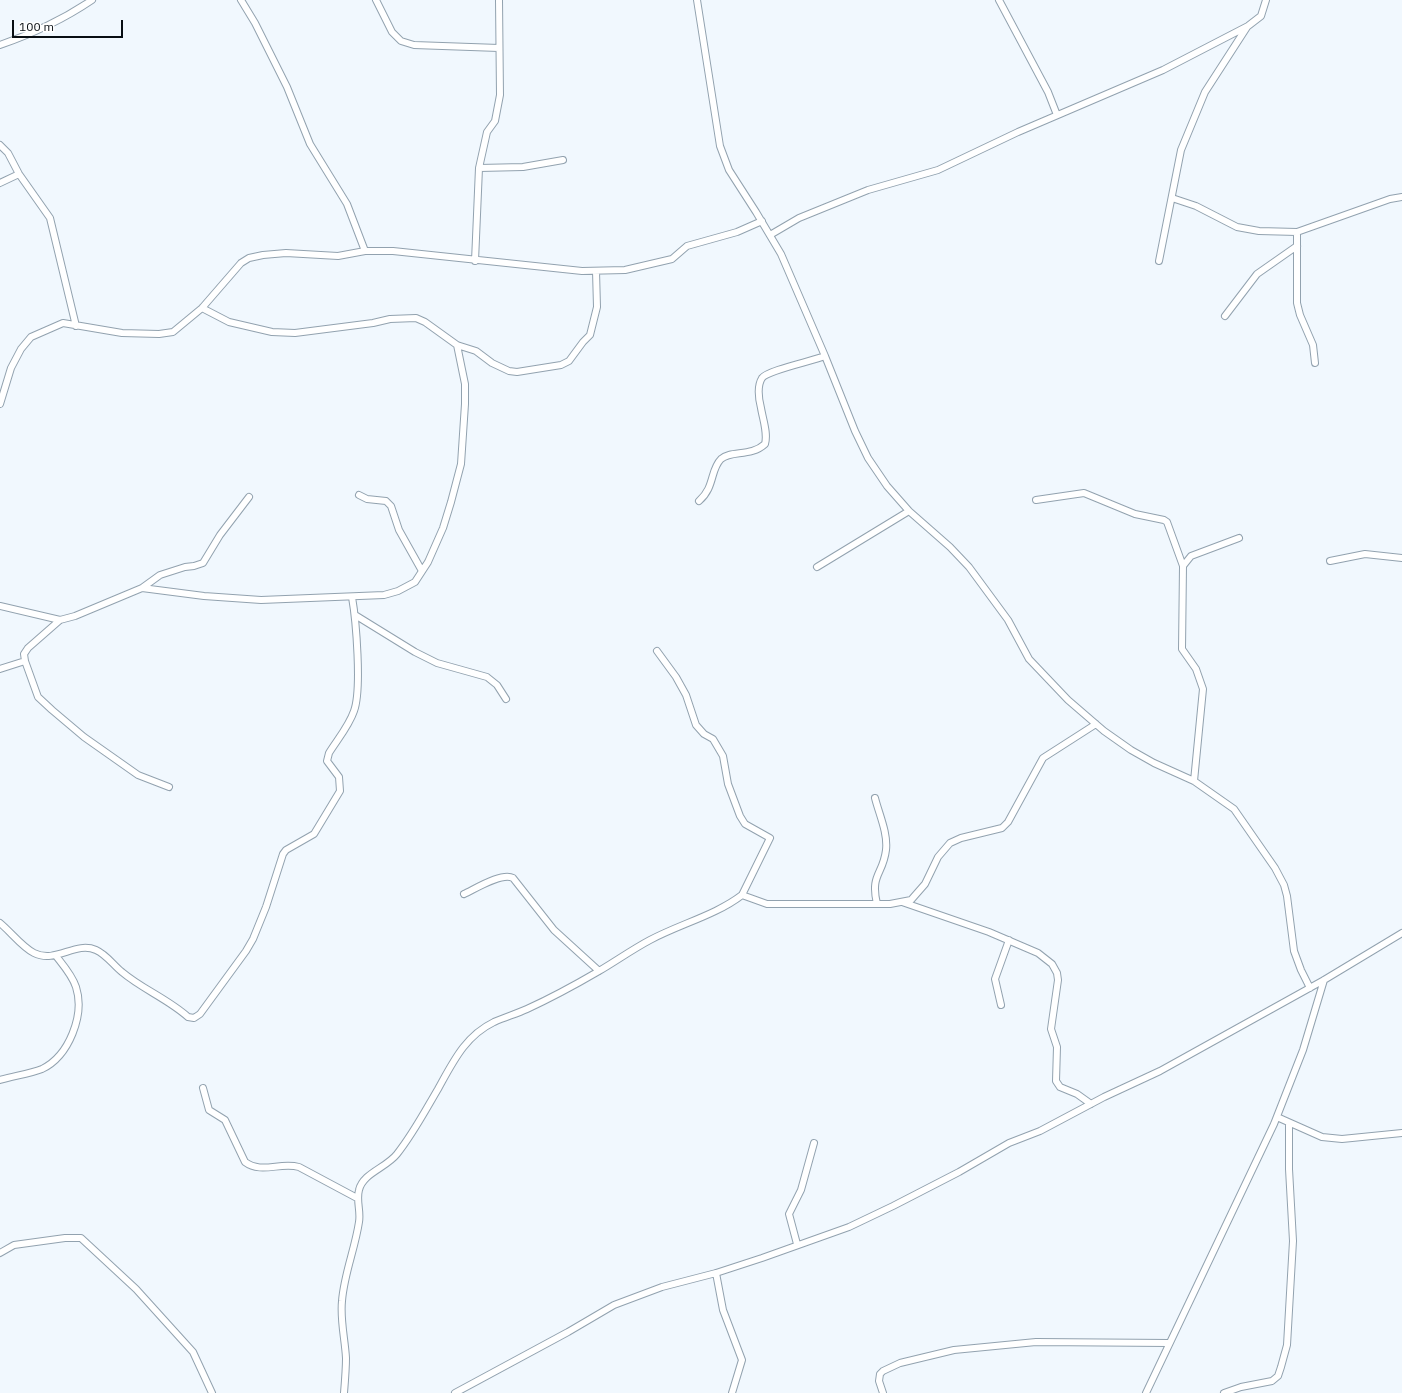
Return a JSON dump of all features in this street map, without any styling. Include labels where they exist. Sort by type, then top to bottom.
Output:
[{"type":"street","points":[[0,45],[20,38],[57,21],[92,0]]},
{"type":"street","points":[[241,0],[255,23],[287,87],[310,144],[347,204],[365,251]]},
{"type":"street","points":[[376,0],[392,32],[401,41],[414,45],[499,48]]},
{"type":"street","points":[[475,261],[480,168],[487,132],[493,125],[498,110],[500,95],[499,0]]},
{"type":"street","points":[[697,0],[720,146],[728,170],[762,221],[781,254],[825,356],[855,431],[868,458],[887,486],[909,511],[950,547],[970,567],[1008,620],[1029,659],[1068,700],[1096,724],[1131,750],[1154,763],[1194,780],[1234,809],[1275,868],[1287,896],[1294,951],[1310,988]]},
{"type":"street","points":[[999,0],[1045,86],[1057,115]]},
{"type":"street","points":[[770,235],[799,218],[841,200],[892,182],[938,170],[1057,115],[1163,70],[1248,26],[1260,16],[1266,0]]},
{"type":"street","points":[[1159,261],[1181,150],[1196,111],[1216,73],[1248,26]]},
{"type":"street","points":[[0,145],[8,154],[19,174],[50,218],[76,326]]},
{"type":"street","points":[[480,168],[523,167],[563,160]]},
{"type":"street","points":[[0,183],[19,174]]},
{"type":"street","points":[[1172,198],[1196,206],[1237,226],[1259,231],[1297,232],[1390,199],[1402,197]]},
{"type":"street","points":[[0,404],[11,368],[21,349],[31,337],[63,323],[122,333],[159,334],[173,332],[202,308],[241,263],[249,258],[286,253],[338,256],[365,251],[393,251],[475,261],[596,271],[625,270],[672,259],[687,246],[736,232],[762,221]]},
{"type":"street","points":[[1297,232],[1297,303],[1313,345],[1315,363]]},
{"type":"street","points":[[1225,316],[1257,274],[1297,246]]},
{"type":"street","points":[[202,308],[229,322],[272,332],[295,333],[373,324],[390,319],[416,318],[425,322],[457,345],[476,351],[482,357],[509,371],[517,372],[561,365],[569,361],[590,335],[597,307],[596,271]]},
{"type":"street","points":[[142,588],[204,596],[261,600],[384,595],[415,582],[443,528],[460,464],[465,384],[457,345]]},
{"type":"street","points":[[699,501],[706,495],[710,488],[720,460],[725,457],[753,452],[765,444],[767,437],[759,398],[760,382],[763,376],[777,369],[808,362],[825,356]]},
{"type":"street","points":[[1036,500],[1084,492],[1135,514],[1164,520],[1167,522],[1183,566],[1182,649],[1196,669],[1203,689],[1194,780]]},
{"type":"street","points":[[359,494],[367,499],[386,501],[390,506],[399,530],[422,571]]},
{"type":"street","points":[[169,787],[138,774],[84,737],[52,710],[38,697],[25,661],[24,654],[28,648],[60,620],[75,616],[142,588],[160,575],[203,563],[220,535],[249,497]]},
{"type":"street","points":[[817,567],[909,511]]},
{"type":"street","points":[[1183,566],[1191,556],[1239,538]]},
{"type":"street","points":[[1330,561],[1350,555],[1365,554],[1402,558]]},
{"type":"street","points":[[0,923],[35,953],[47,956],[56,956],[75,948],[84,947],[97,950],[108,957],[126,975],[188,1016],[194,1018],[200,1014],[246,951],[253,939],[266,907],[284,852],[314,834],[340,791],[339,777],[327,761],[329,753],[355,708],[357,690],[355,615],[352,597]]},
{"type":"street","points":[[0,606],[60,620]]},
{"type":"street","points":[[355,615],[415,652],[432,660],[487,677],[497,685],[506,699]]},
{"type":"street","points":[[344,1393],[346,1357],[341,1315],[342,1300],[346,1272],[360,1219],[357,1198],[359,1188],[363,1182],[396,1156],[429,1104],[452,1062],[478,1032],[494,1023],[526,1010],[599,971],[650,940],[714,910],[726,907],[742,895],[770,838],[744,824],[728,784],[723,756],[713,739],[704,734],[696,725],[686,695],[676,677],[657,651]]},
{"type":"street","points":[[0,669],[25,661]]},
{"type":"street","points":[[742,895],[767,904],[878,904],[910,900],[925,884],[938,857],[950,843],[961,838],[1002,828],[1008,822],[1044,758],[1096,724]]},
{"type":"street","points":[[875,798],[885,832],[887,848],[885,860],[874,882],[874,890],[878,904]]},
{"type":"street","points":[[464,894],[501,877],[513,878],[554,930],[599,971]]},
{"type":"street","points":[[902,902],[1009,940],[1038,953],[1052,964],[1058,973],[1051,1029],[1057,1047],[1056,1081],[1060,1087],[1077,1094],[1091,1104]]},
{"type":"street","points":[[455,1393],[568,1332],[614,1305],[662,1287],[716,1273],[849,1226],[880,1212],[933,1186],[1010,1143],[1040,1131],[1091,1104],[1150,1076],[1310,988],[1402,933]]},
{"type":"street","points":[[1001,1005],[995,979],[1009,940]]},
{"type":"street","points":[[0,1080],[41,1069],[59,1056],[68,1043],[75,1026],[78,1004],[76,987],[56,956]]},
{"type":"street","points":[[1146,1393],[1169,1343],[1207,1268],[1277,1117],[1303,1050],[1324,980]]},
{"type":"street","points":[[203,1088],[209,1110],[225,1120],[244,1162],[250,1166],[262,1168],[290,1165],[298,1167],[357,1198]]},
{"type":"street","points":[[1277,1117],[1289,1124],[1322,1137],[1342,1139],[1402,1133]]},
{"type":"street","points":[[1224,1393],[1241,1387],[1272,1381],[1278,1376],[1282,1367],[1287,1345],[1293,1241],[1289,1169],[1289,1124]]},
{"type":"street","points":[[797,1244],[789,1214],[801,1190],[814,1143]]},
{"type":"street","points":[[0,1253],[14,1245],[65,1238],[81,1238],[136,1289],[193,1352],[212,1393]]},
{"type":"street","points":[[716,1273],[723,1310],[742,1360],[732,1393]]},
{"type":"street","points":[[882,1393],[879,1381],[880,1374],[883,1371],[900,1363],[954,1350],[1036,1342],[1169,1343]]}]
